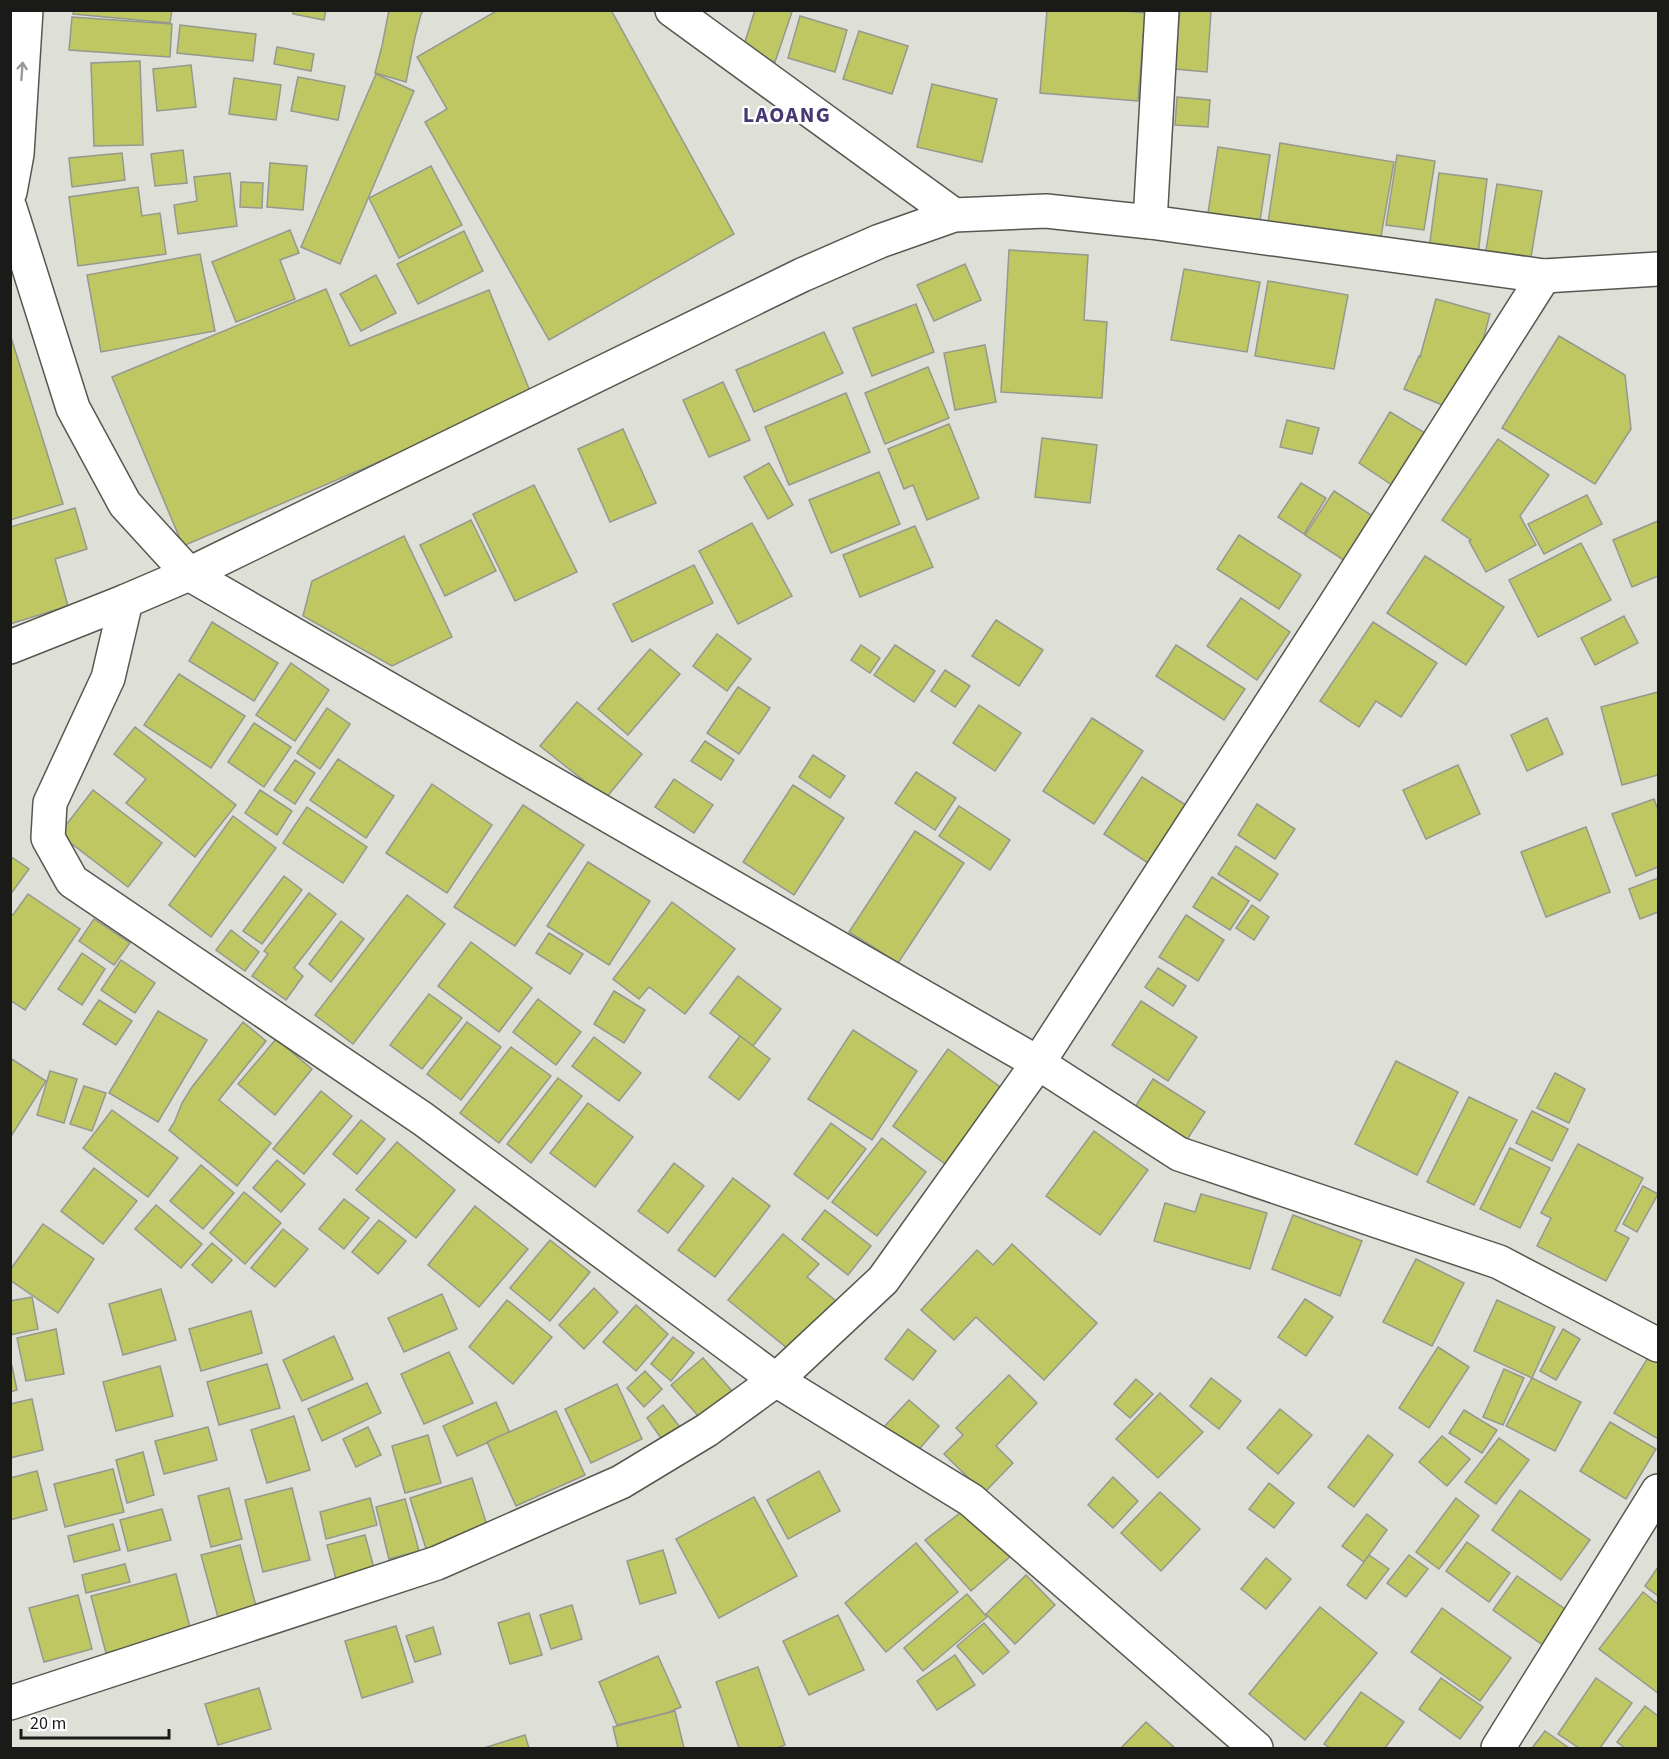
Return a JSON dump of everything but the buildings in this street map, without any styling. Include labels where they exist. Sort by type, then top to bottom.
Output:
[{"type":"street","points":[[10,192],[17,154],[26,10]]},
{"type":"street","points":[[672,10],[954,215]]},
{"type":"street","points":[[1150,222],[1162,10]]},
{"type":"street","points":[[10,207],[73,408],[125,504],[189,574],[1038,1063],[1179,1154],[1499,1263],[1659,1345]]},
{"type":"street","points":[[10,647],[189,574],[802,275],[880,241],[954,215],[1046,211],[1150,222],[1544,276],[1659,269]]},
{"type":"street","points":[[10,1703],[437,1563],[621,1482],[707,1430],[776,1380],[883,1280],[1038,1063],[1544,276]]},
{"type":"street","points":[[126,601],[108,678],[50,803],[48,838],[72,881],[423,1119],[776,1380],[971,1500],[1256,1749]]},
{"type":"street","points":[[1498,1749],[1659,1491]]},
{"type":"district","name":"LAOANG","points":[[787,114]]}]
